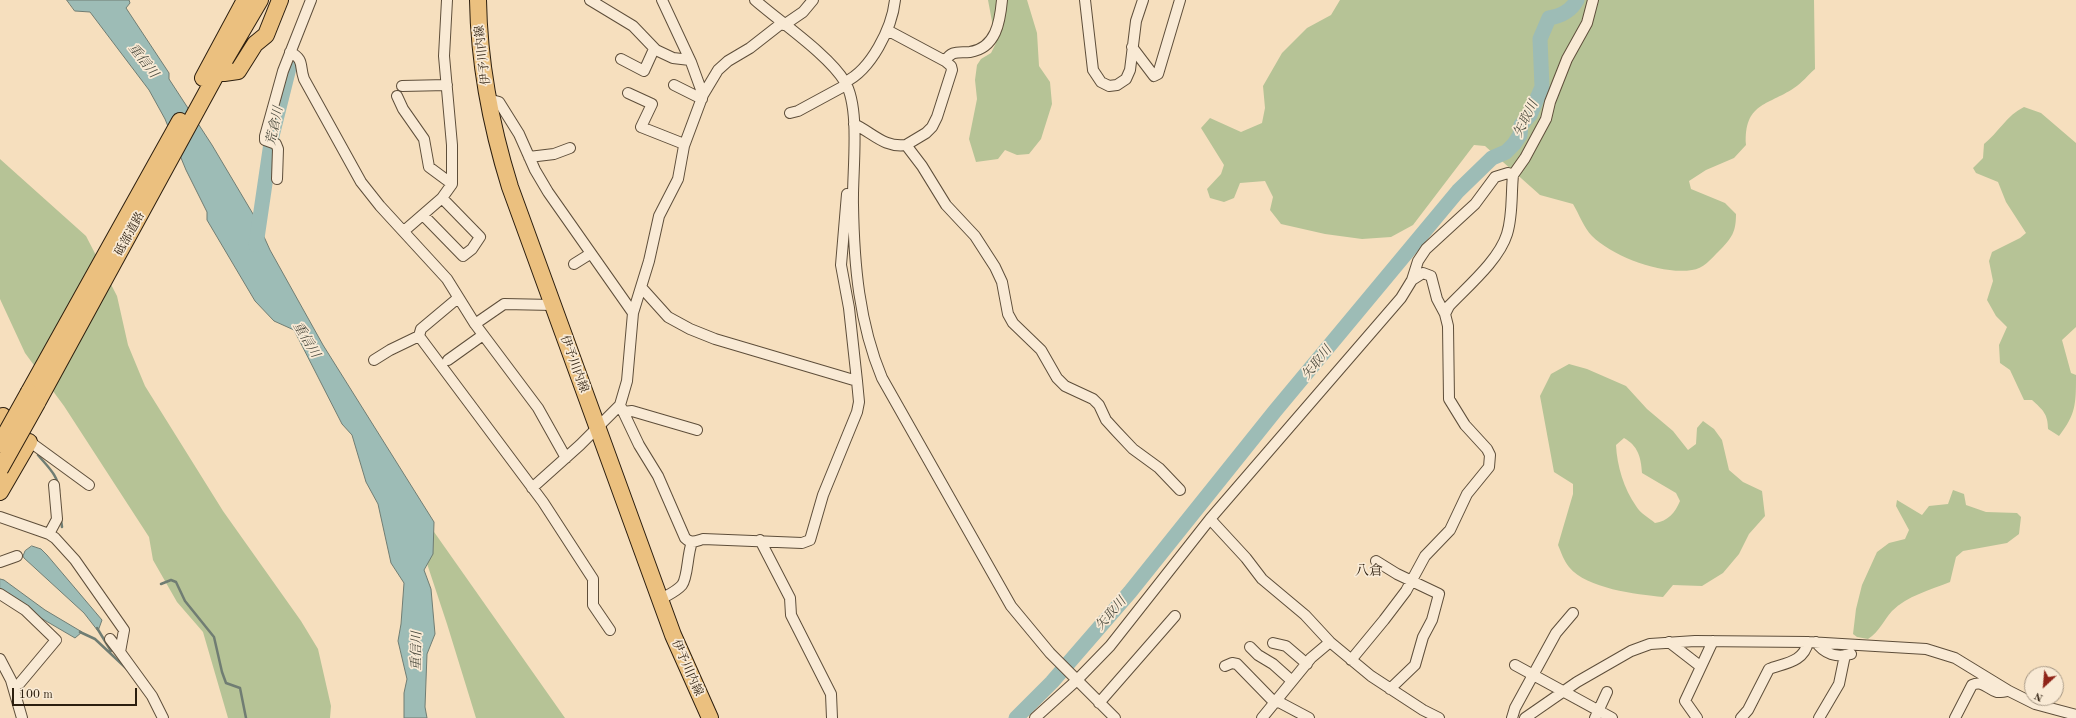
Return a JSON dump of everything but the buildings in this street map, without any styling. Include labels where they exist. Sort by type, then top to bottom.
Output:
[{"type":"main road","name":"砥部道路","points":[[0,444],[260,0]]},
{"type":"main road","name":"伊予川内線","points":[[478,0],[479,37],[488,99],[504,169],[597,429],[661,599],[672,635],[710,718]]},
{"type":"main road","points":[[217,73],[250,41],[274,1]]},
{"type":"main road","name":"砥部道路","points":[[0,469],[204,100],[217,73],[240,4]]},
{"type":"main road","points":[[0,492],[29,442]]},
{"type":"street","points":[[277,179],[278,149],[273,143],[265,140],[265,136],[311,0]]},
{"type":"street","points":[[404,231],[442,198],[452,184],[452,145],[444,56],[447,0]]},
{"type":"street","points":[[590,0],[632,26],[654,49],[673,58],[690,60]]},
{"type":"street","points":[[662,0],[690,60],[703,97]]},
{"type":"street","points":[[755,0],[829,62],[846,84],[852,104],[854,124],[853,206],[858,290],[872,355],[882,378],[1011,606],[1050,653],[1115,718]]},
{"type":"street","points":[[532,488],[621,409],[627,381],[632,313],[641,287],[659,216],[678,179],[684,144],[703,97],[718,70],[728,60],[750,48],[783,24],[803,12],[813,0]]},
{"type":"street","points":[[790,113],[798,111],[846,84],[863,71],[887,30],[894,13],[895,0]]},
{"type":"street","points":[[945,61],[950,54],[976,50],[990,42],[998,28],[1002,0]]},
{"type":"street","points":[[1085,0],[1093,70],[1101,82],[1108,86],[1117,85],[1126,79],[1130,70],[1132,47],[1143,0]]},
{"type":"street","points":[[1132,47],[1154,76],[1158,74],[1180,0]]},
{"type":"street","points":[[1445,314],[1449,306],[1494,258],[1503,243],[1510,224],[1513,175],[1525,158],[1546,119],[1550,102],[1567,59],[1587,23],[1593,0]]},
{"type":"street","points":[[854,124],[886,144],[894,146],[906,145],[926,133],[932,127],[937,117],[952,70],[951,66],[945,61],[887,30]]},
{"type":"street","points":[[621,59],[644,71],[654,49]]},
{"type":"street","points":[[293,54],[302,64],[304,79],[360,182],[447,279],[475,324],[538,408],[566,458]]},
{"type":"street","points":[[447,85],[400,91],[403,109],[424,139],[429,167],[452,184]]},
{"type":"street","points":[[674,85],[703,97]]},
{"type":"street","points":[[628,93],[652,104],[641,126],[684,144]]},
{"type":"street","points":[[488,99],[499,102],[520,134],[529,157],[548,192],[632,313]]},
{"type":"street","points":[[906,145],[922,166],[946,205],[975,236],[995,267],[1002,282],[1008,314],[1013,323],[1041,350],[1057,378],[1065,386],[1093,399],[1099,405],[1106,420],[1116,432],[1133,449],[1159,468],[1180,490]]},
{"type":"street","points":[[529,157],[554,154],[570,148]]},
{"type":"street","points":[[621,409],[639,445],[658,476],[685,538],[692,542],[703,539],[760,540],[802,543],[810,540],[823,495],[857,412],[859,402],[849,308],[841,265],[848,177],[853,169]]},
{"type":"street","points":[[1035,718],[1110,646],[1210,519],[1401,298],[1412,280],[1418,261],[1426,249],[1475,204],[1495,177],[1508,173],[1513,175]]},
{"type":"street","points":[[423,215],[463,256],[472,249],[480,237],[442,198]]},
{"type":"street","points":[[574,264],[590,254]]},
{"type":"street","points":[[1351,660],[1384,620],[1411,581],[1425,556],[1450,530],[1467,494],[1486,472],[1491,461],[1487,449],[1465,425],[1449,399],[1448,326],[1445,314],[1436,300],[1431,276],[1423,273],[1412,280]]},
{"type":"street","points":[[641,287],[668,317],[690,329],[715,339],[857,381]]},
{"type":"street","points":[[374,360],[390,350],[419,336],[421,329],[458,298]]},
{"type":"street","points":[[475,324],[504,304],[553,305]]},
{"type":"street","points":[[448,360],[483,335]]},
{"type":"street","points":[[419,336],[532,488],[593,579],[593,605],[610,630]]},
{"type":"street","points":[[621,409],[697,430]]},
{"type":"street","points":[[1,414],[29,442],[89,485]]},
{"type":"street","points":[[49,534],[57,519],[54,486]]},
{"type":"street","points":[[0,517],[49,534],[75,560],[124,630],[120,652]]},
{"type":"street","points":[[1210,519],[1246,558],[1262,579],[1305,615],[1330,642],[1351,660],[1390,689],[1433,717]]},
{"type":"street","points":[[760,540],[790,598],[791,615],[832,694],[832,718]]},
{"type":"street","points":[[661,599],[675,590],[684,581],[688,553],[692,542]]},
{"type":"street","points":[[0,562],[17,556]]},
{"type":"street","points":[[1376,561],[1411,581],[1439,594],[1432,620],[1423,637],[1415,665],[1390,689]]},
{"type":"street","points":[[0,594],[25,610],[56,640],[20,683],[13,687]]},
{"type":"street","points":[[1512,718],[1515,708],[1556,633],[1573,612]]},
{"type":"street","points":[[1099,703],[1175,616]]},
{"type":"street","points":[[110,639],[152,696],[163,718]]},
{"type":"street","points":[[1696,718],[1685,701],[1700,666],[1713,641]]},
{"type":"street","points":[[1525,718],[1562,692],[1631,651],[1650,644],[1713,641],[1812,642],[1926,649],[1940,652],[1955,658],[2009,691],[2048,708],[2076,715]]},
{"type":"street","points":[[1262,718],[1321,648],[1330,642]]},
{"type":"street","points":[[1669,642],[1700,666]]},
{"type":"street","points":[[1812,642],[1826,652],[1836,656],[1850,654],[1860,646]]},
{"type":"street","points":[[1741,718],[1748,710],[1769,669],[1800,658],[1812,642]]},
{"type":"street","points":[[1273,643],[1280,643],[1286,646],[1307,664]]},
{"type":"street","points":[[1250,647],[1258,655],[1273,664],[1292,681]]},
{"type":"street","points":[[1819,718],[1839,684],[1845,655]]},
{"type":"street","points":[[0,659],[4,679],[13,687],[22,718]]},
{"type":"street","points":[[1225,666],[1232,663],[1237,664],[1276,702],[1309,718]]},
{"type":"street","points":[[1515,665],[1533,674],[1597,714],[1612,718]]},
{"type":"street","points":[[1955,718],[1972,685],[1978,682],[1997,692],[2009,691]]},
{"type":"street","points":[[1597,714],[1607,692]]},
{"type":"green space","points":[[988,0],[1027,0],[1037,33],[1039,66],[1050,82],[1052,104],[1041,139],[1029,154],[1017,155],[1005,150],[998,159],[976,162],[969,139],[977,99],[975,80],[977,65],[981,59],[991,53],[996,43]]},
{"type":"green space","points":[[1340,0],[1814,0],[1815,69],[1797,86],[1766,103],[1753,113],[1746,131],[1746,145],[1734,158],[1706,170],[1689,181],[1691,189],[1725,203],[1736,214],[1734,230],[1730,238],[1703,266],[1692,270],[1667,270],[1653,267],[1639,263],[1612,251],[1601,244],[1589,233],[1573,204],[1540,195],[1485,146],[1474,145],[1413,225],[1391,237],[1362,239],[1325,234],[1281,224],[1270,210],[1273,197],[1265,181],[1240,183],[1234,198],[1224,202],[1210,198],[1207,189],[1221,174],[1224,165],[1201,128],[1210,118],[1241,132],[1262,123],[1265,108],[1263,86],[1282,53],[1307,28],[1331,15]]},
{"type":"green space","points":[[2024,107],[2041,113],[2076,143],[2076,327],[2062,340],[2071,373],[2076,375],[2076,394],[2072,415],[2059,436],[2048,429],[2046,416],[2039,407],[2032,400],[2024,400],[2010,370],[2000,363],[1999,345],[2007,327],[1996,316],[1987,300],[1993,281],[1989,261],[1992,252],[2020,238],[2026,233],[2006,202],[1998,182],[1976,173],[1973,168],[1983,158],[1984,144],[2008,119]]},
{"type":"green space","points":[[0,159],[86,236],[117,296],[128,345],[145,386],[223,511],[301,621],[318,649],[331,706],[330,718],[228,718],[203,632],[177,602],[153,560],[149,537],[64,406],[25,353],[0,299]]},
{"type":"green space","points":[[1569,364],[1587,369],[1626,386],[1647,409],[1673,431],[1688,450],[1696,444],[1697,428],[1703,421],[1714,429],[1722,440],[1729,470],[1743,482],[1762,491],[1765,516],[1749,534],[1739,554],[1723,573],[1702,586],[1673,585],[1663,597],[1626,592],[1587,581],[1569,567],[1558,545],[1573,494],[1573,484],[1554,472],[1540,396],[1551,374]],"holes":[[[1624,438],[1629,441],[1638,452],[1642,473],[1676,493],[1680,501],[1673,513],[1660,522],[1655,523],[1638,509],[1625,485],[1618,461],[1616,445]]]},
{"type":"green space","points":[[401,485],[565,718],[476,718]]},
{"type":"green space","points":[[1953,490],[1964,494],[1966,505],[1986,512],[2017,513],[2021,517],[2019,534],[2007,543],[1963,551],[1956,557],[1950,582],[1905,601],[1892,611],[1876,633],[1868,639],[1857,637],[1853,634],[1856,609],[1862,585],[1877,552],[1889,543],[1905,539],[1909,530],[1896,506],[1897,500],[1922,515],[1929,506],[1948,504]]},
{"type":"water","name":"重信川","points":[[67,0],[129,0],[130,3],[126,8],[169,73],[169,79],[212,145],[256,219],[270,250],[323,345],[434,522],[433,554],[424,570],[431,589],[435,634],[427,654],[425,707],[427,718],[404,718],[404,693],[407,679],[398,641],[401,624],[404,583],[391,563],[378,504],[366,482],[352,435],[342,424],[294,330],[274,321],[255,301],[207,220],[207,212],[186,170],[165,119],[149,90],[90,12],[75,11]]},
{"type":"water","points":[[32,546],[41,549],[47,555],[102,620],[98,631],[84,613],[24,558],[23,556],[25,551]]},
{"type":"water","points":[[0,579],[4,580],[45,610],[82,632],[75,638],[34,614],[0,589]]},
{"type":"waterway","name":"矢取川","points":[[1016,718],[1052,682],[1130,592],[1275,411],[1458,191],[1492,158],[1506,152],[1514,144],[1520,135],[1521,125],[1530,115],[1542,87],[1540,39],[1549,18],[1566,12],[1577,0]]},
{"type":"waterway","name":"荒倉川","points":[[256,245],[272,136],[290,64]]},
{"type":"waterway","points":[[38,455],[55,476],[59,491]]},
{"type":"waterway","points":[[61,520],[62,527]]},
{"type":"waterway","points":[[161,584],[171,580],[176,582],[185,601],[214,637],[226,683],[240,688],[246,718]]},
{"type":"waterway","points":[[97,628],[111,651]]},
{"type":"waterway","points":[[80,632],[95,639],[127,669]]},
{"type":"district","name":"八倉","points":[[1369,571]]}]
